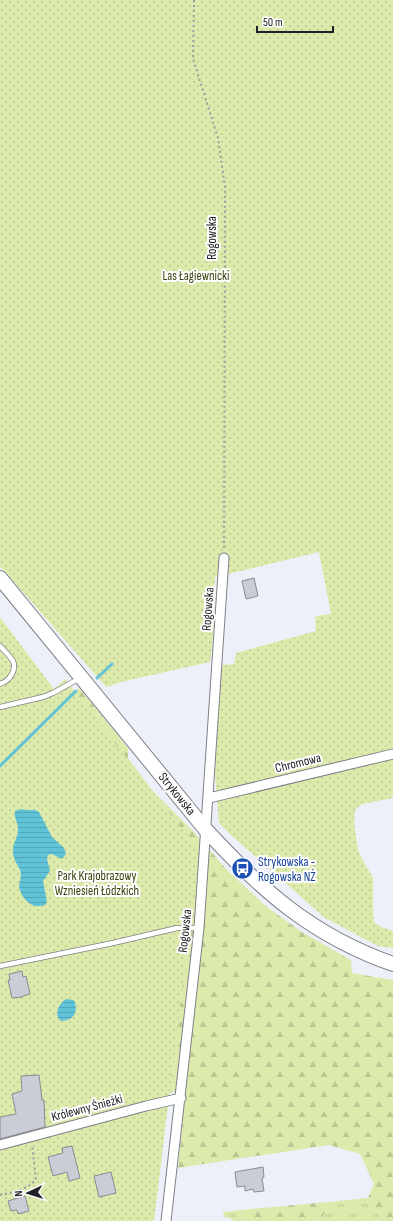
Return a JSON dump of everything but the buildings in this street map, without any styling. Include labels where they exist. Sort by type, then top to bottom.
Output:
[{"type":"main road","name":"Strykowska","points":[[0,578],[206,830],[243,870],[288,908],[315,926],[342,942],[393,964]]},
{"type":"street","name":"Rogowska","points":[[166,1221],[199,928],[209,798],[224,558]]},
{"type":"street","name":"Chromowa","points":[[209,798],[393,754]]},
{"type":"street","name":"Królewny Śnieżki","points":[[0,1145],[180,1098]]},
{"type":"lane","points":[[0,646],[13,661],[14,667],[13,673],[8,680],[0,684]]},
{"type":"lane","points":[[0,707],[54,692],[81,677]]},
{"type":"lane","points":[[0,966],[177,928],[199,928]]},
{"type":"path","name":"Rogowska","points":[[194,0],[192,59],[218,138],[225,187],[224,558]]},
{"type":"path","points":[[0,1195],[24,1189],[32,1184],[36,1179],[31,1137]]},
{"type":"green space","name":"Las Łagiewnicki","points":[[0,0],[393,0],[393,798],[362,804],[355,810],[354,822],[359,853],[373,878],[374,922],[381,927],[393,931],[393,948],[378,946],[325,918],[219,823],[215,775],[221,665],[234,664],[236,653],[316,631],[315,616],[331,614],[319,552],[215,577],[213,639],[210,662],[125,681],[106,687],[0,566]]},
{"type":"green space","name":"Park Krajobrazowy Wzniesień Łódzkich","points":[[0,617],[54,689],[65,679],[199,851],[154,1221],[0,1221]]},
{"type":"green space","points":[[79,688],[128,748],[128,758],[152,790],[193,831],[228,871],[267,907],[302,932],[351,960],[352,973],[393,980],[393,1221],[378,1221],[380,1214],[368,1198],[374,1184],[360,1154],[329,1145],[178,1168],[186,1088],[66,1124],[0,927],[0,764]]},
{"type":"green space","points":[[368,1198],[380,1214],[378,1221],[312,1221],[323,1217],[328,1202]]},
{"type":"green space","points":[[328,1202],[323,1217],[312,1221],[247,1221],[241,1210]]},
{"type":"green space","points":[[241,1210],[247,1221],[233,1221],[230,1218],[224,1217],[223,1212]]},
{"type":"water","points":[[22,809],[35,810],[39,812],[52,837],[64,848],[66,854],[62,859],[52,854],[48,855],[47,859],[50,871],[43,881],[47,902],[45,905],[35,906],[30,904],[23,897],[19,888],[21,872],[14,858],[13,847],[18,829],[15,811]]},
{"type":"water","points":[[66,999],[73,1000],[75,1002],[76,1010],[74,1016],[61,1021],[57,1015],[57,1012],[61,1004]]},
{"type":"waterway","points":[[97,678],[112,664]]},
{"type":"waterway","points":[[0,766],[76,691]]},
{"type":"place","name":"Strykowska - Rogowska NŻ","points":[[243,869]]}]
